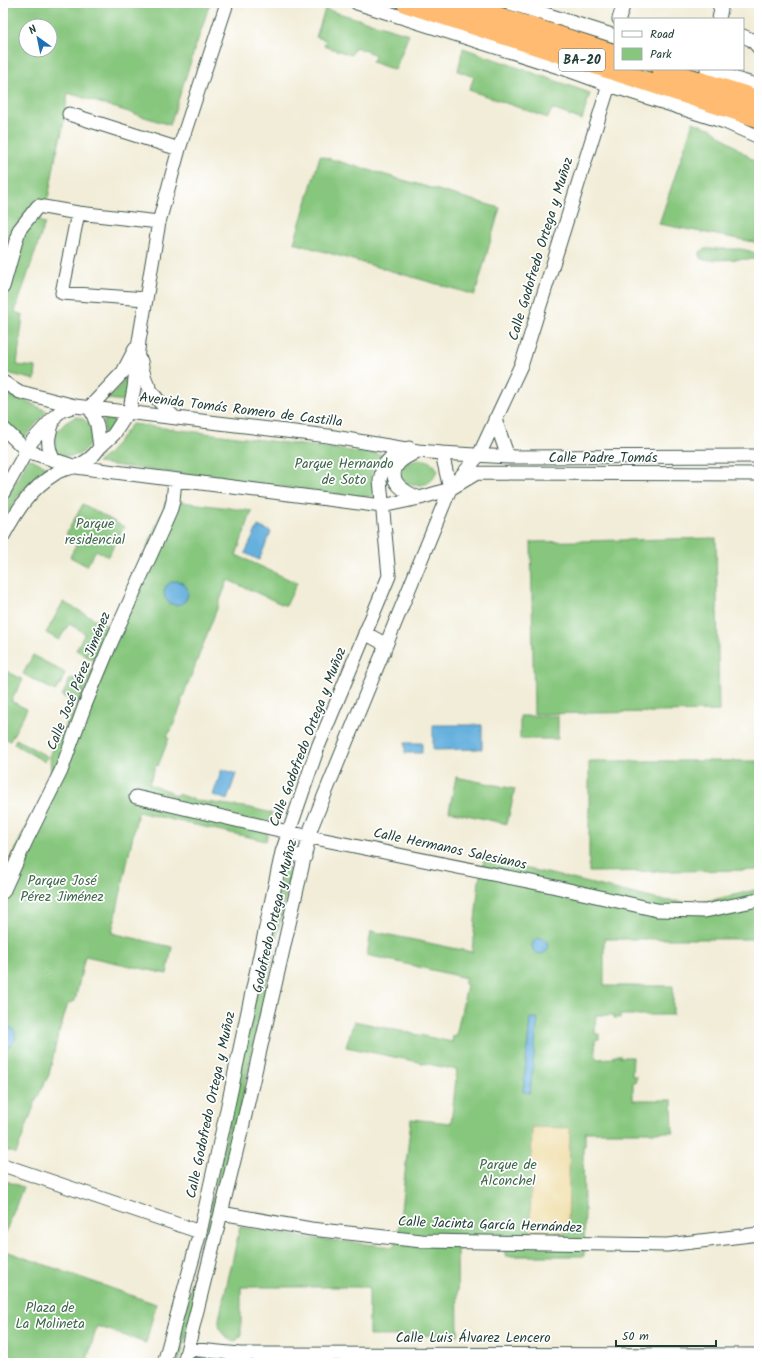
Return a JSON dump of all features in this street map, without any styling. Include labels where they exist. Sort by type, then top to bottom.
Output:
[{"type":"highway","name":"BA-20","points":[[406,3],[759,118]]},
{"type":"highway","name":"BA-20","points":[[456,3],[614,40]]},
{"type":"highway","points":[[664,70],[759,100]]},
{"type":"street","points":[[3,536],[15,515],[34,488],[58,471],[76,467],[94,455],[114,434],[130,409],[134,388],[139,341],[159,222],[179,149],[227,3]]},
{"type":"street","points":[[357,3],[562,68],[609,85],[725,122],[759,137]]},
{"type":"street","points":[[510,3],[614,40]]},
{"type":"street","points":[[619,18],[624,3]]},
{"type":"street","points":[[718,3],[721,9],[719,18]]},
{"type":"street","points":[[744,36],[752,40],[759,48]]},
{"type":"street","points":[[710,70],[759,86]]},
{"type":"street","name":"Calle Godofredo Ortega y Muñoz","points":[[311,833],[450,489],[479,455],[522,363],[609,85]]},
{"type":"street","points":[[69,114],[179,149]]},
{"type":"street","points":[[3,287],[20,230],[38,206],[78,213],[159,222]]},
{"type":"street","points":[[78,213],[62,293],[146,299]]},
{"type":"street","points":[[100,447],[97,425],[90,407],[123,372],[139,341]]},
{"type":"street","points":[[139,341],[141,366],[149,390],[157,401],[174,417]]},
{"type":"street","name":"Avenida Tomás Romero de Castilla","points":[[3,382],[20,392],[76,406],[328,436],[413,450],[479,455]]},
{"type":"street","points":[[3,493],[32,441],[61,411],[76,406]]},
{"type":"street","points":[[53,459],[48,448],[48,435],[55,416]]},
{"type":"street","points":[[495,419],[508,457]]},
{"type":"street","points":[[3,428],[27,451],[76,467],[382,506],[420,498],[450,489],[442,453]]},
{"type":"street","points":[[413,450],[398,465],[394,474],[395,481],[408,494],[420,498]]},
{"type":"street","name":"Calle Godofredo Ortega y Muñoz","points":[[164,1363],[200,1232],[282,852],[318,746],[389,576],[380,480],[383,466],[393,455],[413,450]]},
{"type":"street","name":"Calle Padre Tomás","points":[[479,455],[508,457],[759,456]]},
{"type":"street","name":"Calle Padre Tomás","points":[[450,489],[477,473],[759,474]]},
{"type":"street","name":"Calle José Pérez Jiménez","points":[[3,892],[26,841],[61,771],[85,705],[128,602],[170,512],[173,501],[175,480]]},
{"type":"street","points":[[365,633],[383,643],[384,652]]},
{"type":"street","name":"Calle Hermanos Salesianos","points":[[136,797],[288,832],[311,833],[657,910],[705,911],[758,900]]},
{"type":"street","name":"Godofredo Ortega y Muñoz","points":[[221,1213],[311,833]]},
{"type":"street","points":[[282,852],[305,857]]},
{"type":"street","points":[[3,1165],[200,1232]]},
{"type":"street","points":[[184,1363],[221,1213]]},
{"type":"street","name":"Calle Jacinta García Hernández","points":[[221,1213],[306,1228],[422,1241],[667,1246],[759,1234]]},
{"type":"street","name":"Calle Luis Álvarez Lencero","points":[[188,1349],[240,1354],[376,1358],[641,1359],[759,1355]]},
{"type":"green space","points":[[3,3],[210,3],[170,125],[68,93],[62,132],[49,194],[39,221],[45,223],[15,312],[23,315],[17,365],[36,367],[35,380],[11,374],[3,369]]},
{"type":"green space","points":[[325,9],[409,34],[395,70],[372,62],[376,55],[355,47],[351,55],[324,46],[326,40],[316,37]]},
{"type":"green space","points":[[463,48],[590,93],[582,120],[552,109],[548,118],[469,90],[474,77],[458,71]]},
{"type":"green space","points":[[693,122],[712,129],[757,163],[759,167],[759,243],[659,224]]},
{"type":"green space","points":[[320,156],[500,208],[475,295],[294,243]]},
{"type":"green space","points":[[705,249],[741,249],[759,255],[759,259],[704,260],[700,258],[699,255],[701,251]]},
{"type":"green space","points":[[130,370],[126,401],[106,399],[117,390]]},
{"type":"green space","points":[[3,390],[47,411],[24,438],[3,422]]},
{"type":"green space","points":[[75,417],[84,419],[89,425],[91,441],[87,448],[80,454],[69,456],[56,454],[54,435],[65,423]]},
{"type":"green space","points":[[104,419],[115,421],[106,435],[104,435]]},
{"type":"green space","name":"Parque Hernando de Soto","points":[[132,424],[384,455],[375,465],[371,478],[377,496],[361,497],[97,463],[109,453]]},
{"type":"green space","points":[[31,459],[50,468],[50,470],[27,486],[17,498],[3,523],[3,505],[28,460]]},
{"type":"green space","points":[[418,459],[427,461],[434,465],[438,471],[435,477],[431,481],[422,485],[401,482],[400,477],[404,466],[409,462]]},
{"type":"green space","name":"Parque José Pérez Jiménez","points":[[167,500],[252,511],[236,555],[297,583],[286,606],[228,580],[181,702],[182,703],[171,731],[167,737],[169,738],[149,784],[171,792],[171,794],[176,796],[177,794],[199,801],[251,808],[272,813],[266,841],[138,812],[112,933],[172,947],[167,974],[85,956],[75,1001],[68,1004],[58,1035],[49,1075],[37,1098],[16,1154],[3,1149],[3,877],[21,837],[51,782],[50,753],[76,708],[95,661],[76,650],[85,633],[69,624],[59,640],[46,633],[63,602],[110,627],[129,590]]},
{"type":"green space","name":"Parque residencial","points":[[83,504],[124,527],[108,557],[96,550],[87,566],[70,557],[78,541],[66,534]]},
{"type":"green space","points":[[716,538],[719,711],[534,714],[531,542]]},
{"type":"green space","points":[[33,655],[65,673],[61,683],[55,691],[23,674]]},
{"type":"green space","points":[[3,669],[23,680],[11,701],[27,709],[10,741],[3,737]]},
{"type":"green space","points":[[74,678],[85,684],[77,703],[62,696],[70,679]]},
{"type":"green space","points":[[520,716],[558,716],[558,739],[520,739]]},
{"type":"green space","points":[[16,739],[48,757],[45,762],[14,744]]},
{"type":"green space","points":[[589,761],[759,761],[759,870],[589,872]]},
{"type":"green space","points":[[456,777],[515,789],[507,824],[449,811]]},
{"type":"green space","name":"Parque de Alconchel","points":[[484,860],[547,873],[660,900],[700,903],[759,889],[759,939],[604,939],[604,986],[673,986],[673,1015],[621,1015],[621,1018],[614,1018],[614,1015],[596,1015],[595,1034],[599,1034],[599,1039],[595,1040],[596,1059],[614,1058],[614,1055],[621,1055],[621,1057],[633,1057],[632,1076],[636,1076],[636,1081],[633,1082],[633,1100],[672,1100],[673,1132],[585,1132],[585,1146],[583,1146],[585,1209],[584,1256],[505,1256],[505,1248],[457,1249],[458,1335],[369,1336],[369,1287],[241,1287],[241,1336],[236,1341],[228,1338],[221,1331],[219,1319],[240,1227],[308,1238],[394,1247],[399,1228],[411,1119],[451,1123],[457,1070],[346,1047],[354,1021],[452,1042],[453,1035],[456,1036],[467,985],[464,984],[466,978],[367,955],[371,931],[472,952],[479,880]]},
{"type":"green space","points":[[285,867],[290,868],[291,871],[216,1220],[179,1363],[171,1363],[208,1218],[283,870]]},
{"type":"green space","points":[[3,1180],[23,1187],[3,1240]]},
{"type":"green space","name":"Plaza de La Molineta","points":[[3,1250],[156,1304],[146,1343],[97,1326],[86,1363],[3,1363]]},
{"type":"sand","points":[[532,1127],[570,1128],[568,1232],[530,1232]]},
{"type":"water","points":[[258,526],[271,532],[259,560],[245,553]]},
{"type":"water","points":[[176,581],[185,584],[188,593],[185,602],[176,605],[167,602],[164,593],[167,584]]},
{"type":"water","points":[[433,725],[482,725],[482,749],[433,750]]},
{"type":"water","points":[[405,743],[422,743],[422,753],[405,753]]},
{"type":"water","points":[[222,769],[236,774],[227,800],[213,795]]},
{"type":"water","points":[[540,938],[546,940],[548,946],[546,952],[540,954],[534,952],[532,946],[534,940]]},
{"type":"water","points":[[530,1018],[538,1018],[530,1093],[523,1092]]},
{"type":"water","points":[[3,1026],[12,1028],[15,1034],[15,1040],[7,1047],[3,1047]]}]
